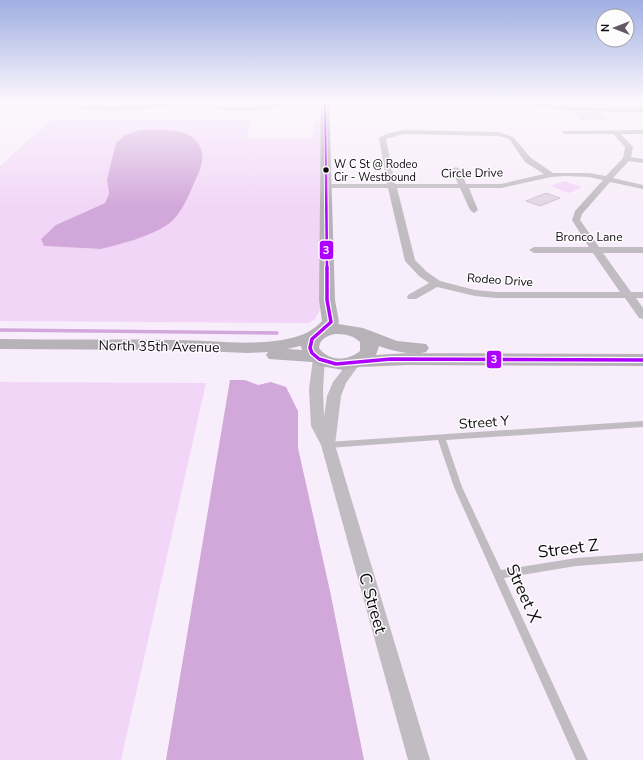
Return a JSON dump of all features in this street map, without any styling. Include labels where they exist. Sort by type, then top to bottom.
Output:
[{"type":"street","points":[[325,136],[327,300],[331,322],[312,339],[310,348],[318,358],[336,364],[408,359],[643,360]]},
{"type":"street","name":"Rodeo Drive","points":[[386,136],[382,142],[410,261],[423,274],[436,283],[455,289],[496,295],[643,295]]},
{"type":"street","points":[[447,136],[455,141]]},
{"type":"street","name":"Rodeo Drive","points":[[507,136],[514,141],[528,160],[551,175]]},
{"type":"street","points":[[619,136],[629,147],[627,158],[578,213],[576,220],[643,316]]},
{"type":"street","points":[[627,158],[643,161]]},
{"type":"street","points":[[456,169],[474,210]]},
{"type":"street","points":[[551,175],[578,174],[643,187]]},
{"type":"street","name":"Circle Drive","points":[[326,186],[505,185],[551,175]]},
{"type":"street","name":"Bronco Lane","points":[[534,250],[643,250]]},
{"type":"street","points":[[412,297],[436,283]]},
{"type":"street","points":[[327,300],[342,320],[367,339],[370,345],[369,351],[365,357],[356,362]]},
{"type":"street","points":[[319,334],[343,328],[395,346],[409,348],[643,349]]},
{"type":"street","name":"North 35th Avenue","points":[[0,344],[178,345],[268,348],[301,342],[319,334]]},
{"type":"street","name":"North 35th Avenue","points":[[0,357],[236,357],[285,354],[318,358]]},
{"type":"street","name":"C Street","points":[[318,358],[316,390],[318,426],[328,445],[419,760]]},
{"type":"street","name":"C Street","points":[[328,445],[334,396],[340,382],[356,362]]},
{"type":"lane","name":"Street Y","points":[[328,445],[643,424]]},
{"type":"lane","name":"Street X","points":[[441,438],[458,487],[582,760]]},
{"type":"lane","name":"Street Z","points":[[498,575],[576,562],[643,557]]},
{"type":"shaded area","points":[[32,136],[128,136],[116,143],[107,179],[109,194],[105,203],[80,214],[44,246],[101,249],[139,238],[192,136],[247,136],[246,139],[312,139],[312,136],[322,136],[320,310],[315,319],[309,323],[0,321],[0,166]]},
{"type":"shaded area","points":[[123,136],[190,136],[193,138],[199,144],[202,153],[201,166],[188,198],[182,208],[171,222],[160,229],[135,240],[117,245],[101,249],[44,246],[41,239],[56,225],[105,203],[109,194],[107,179],[116,143]]},
{"type":"shaded area","points":[[564,181],[582,187],[569,193],[551,186]]},
{"type":"shaded area","points":[[230,380],[245,380],[258,385],[271,382],[286,387],[298,411],[298,448],[330,591],[364,760],[166,760]]},
{"type":"shaded area","points":[[0,382],[206,383],[121,760],[0,760]]},
{"type":"building","points":[[546,193],[560,198],[540,206],[526,201]]},
{"type":"waterway","points":[[0,330],[277,333]]},
{"type":"transit line","name":"3","points":[[325,136],[327,300],[331,322],[312,339],[310,348],[312,353],[319,359],[336,364],[391,359],[643,360]]},
{"type":"place","name":"W C St @ Rodeo Cir - Westbound","points":[[326,170]]}]
